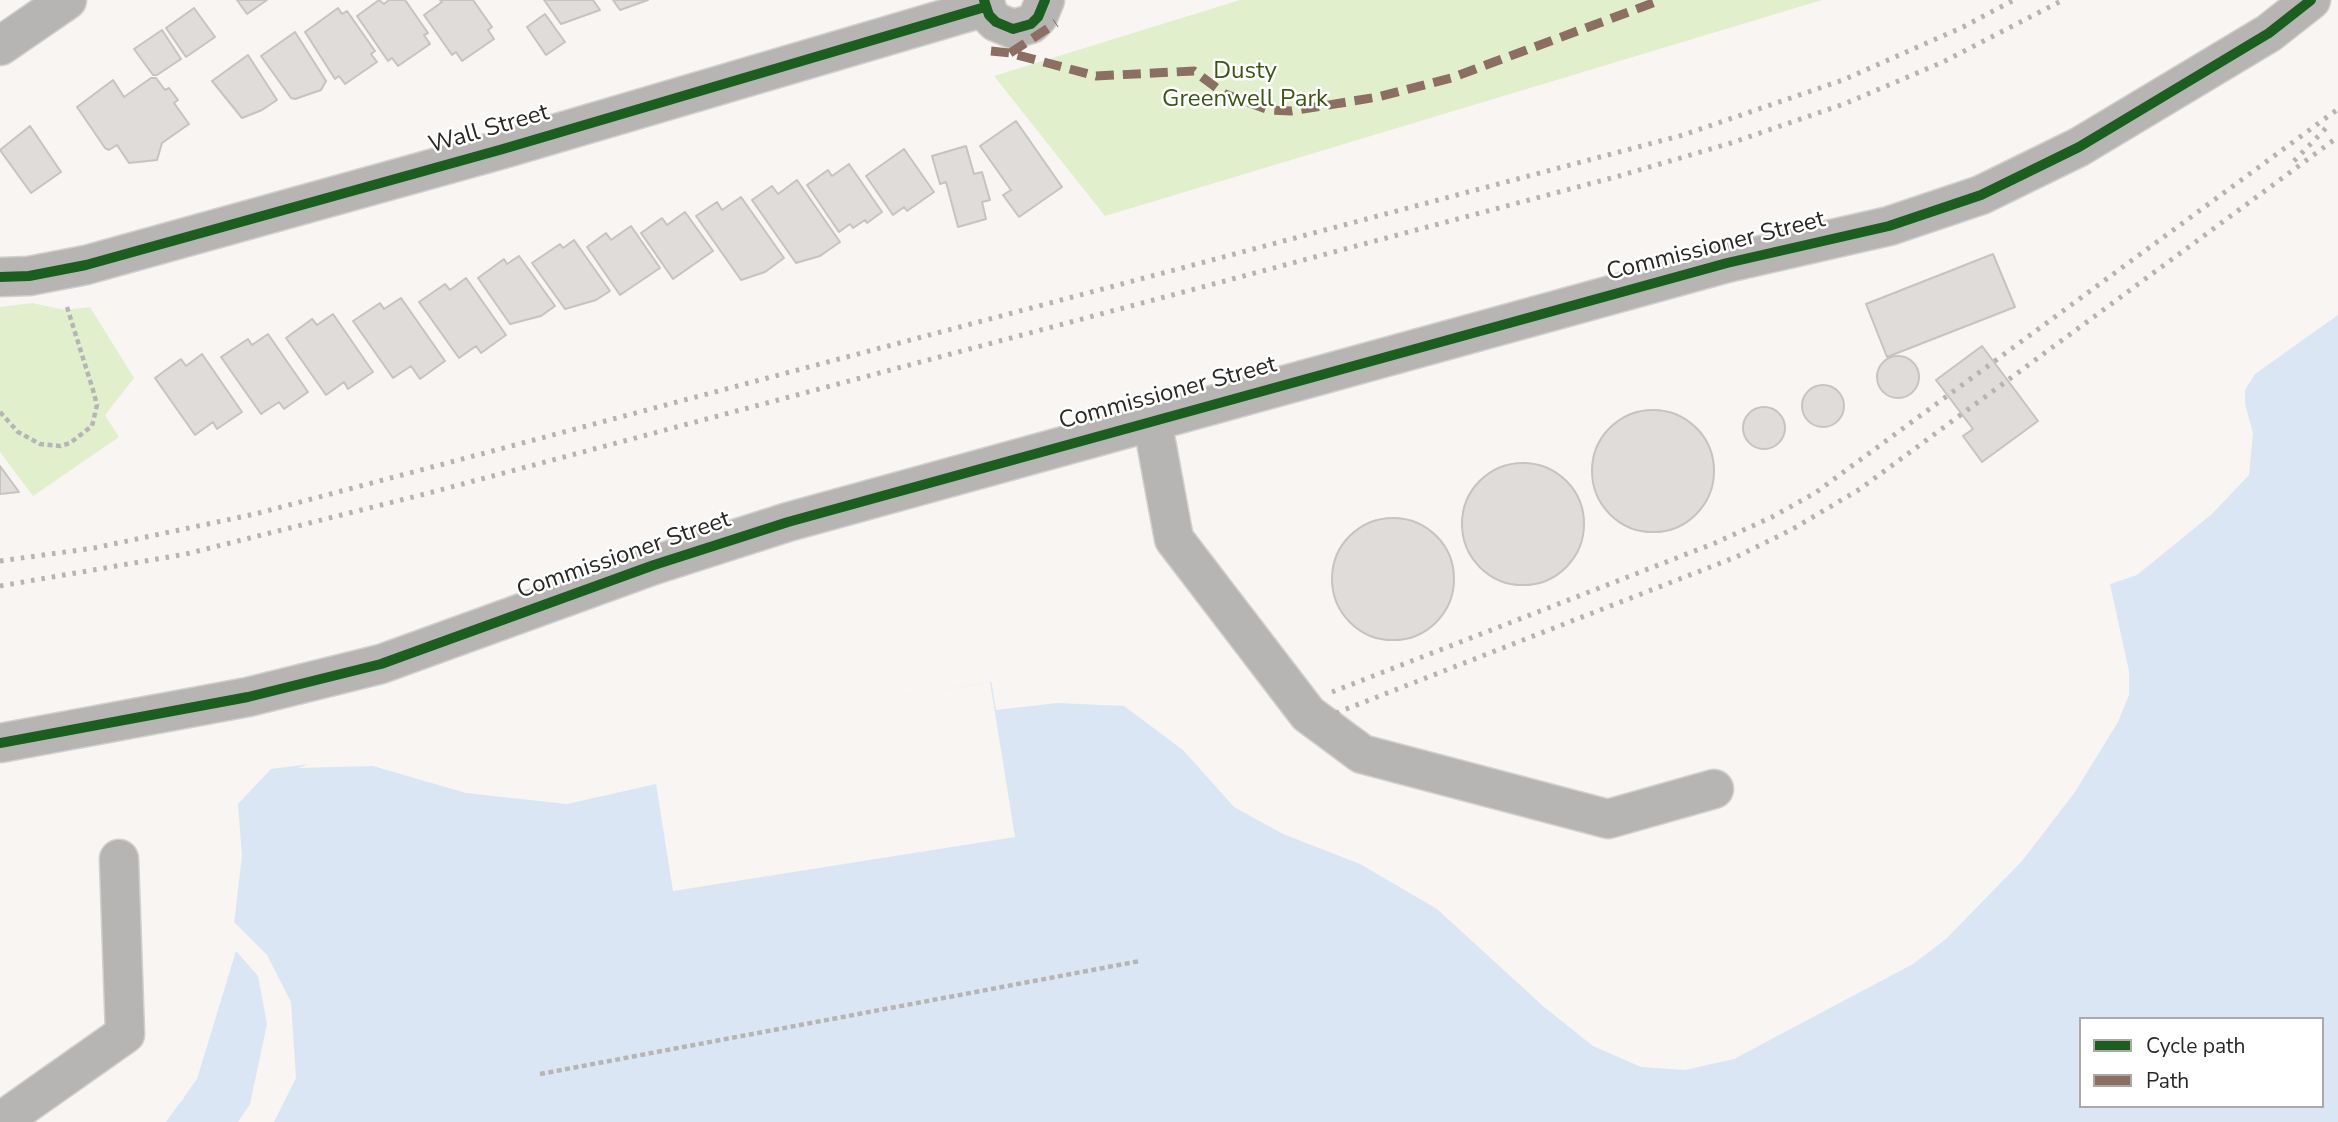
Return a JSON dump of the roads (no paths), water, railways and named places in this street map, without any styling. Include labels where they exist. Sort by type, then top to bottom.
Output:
[{"type":"street","points":[[0,46],[67,0]]},
{"type":"street","points":[[985,4],[996,22],[1013,29],[1031,23],[1038,17],[1045,0]]},
{"type":"street","name":"Commissioner Street","points":[[0,743],[248,697],[381,664],[654,565],[788,522],[1152,419],[1727,263],[1889,226],[1981,195],[2079,147],[2269,33],[2311,0]]},
{"type":"street","name":"Wall Street","points":[[0,277],[29,276],[86,265],[503,149],[985,4]]},
{"type":"street","points":[[1152,419],[1174,539],[1308,714],[1362,754],[1608,819],[1714,789]]},
{"type":"street","points":[[0,1122],[125,1034],[119,859]]},
{"type":"water","points":[[2338,299],[2338,1122],[157,1122],[183,1100],[212,1023],[232,940],[242,856],[238,804],[271,769],[364,757],[532,781],[598,769],[649,737],[990,682],[1122,672],[1268,774],[1598,1024],[1677,1029],[1781,985],[1896,919],[2003,824],[2093,702],[2080,586],[2209,475],[2214,454],[2210,412]]},
{"type":"railway","points":[[0,561],[94,548],[255,514],[1683,135],[1843,80],[1963,27],[2014,0]]},
{"type":"railway","points":[[0,586],[186,554],[425,494],[1619,176],[1731,143],[1844,104],[1943,62],[2063,0]]},
{"type":"railway","points":[[1332,692],[1715,543],[1772,517],[1815,493],[2338,109]]},
{"type":"railway","points":[[2294,161],[2328,126]]},
{"type":"railway","points":[[1336,713],[1736,557],[1791,530],[1860,489],[2338,137]]},
{"type":"park label","name":"Dusty Greenwell Park","points":[[1245,86]]}]
